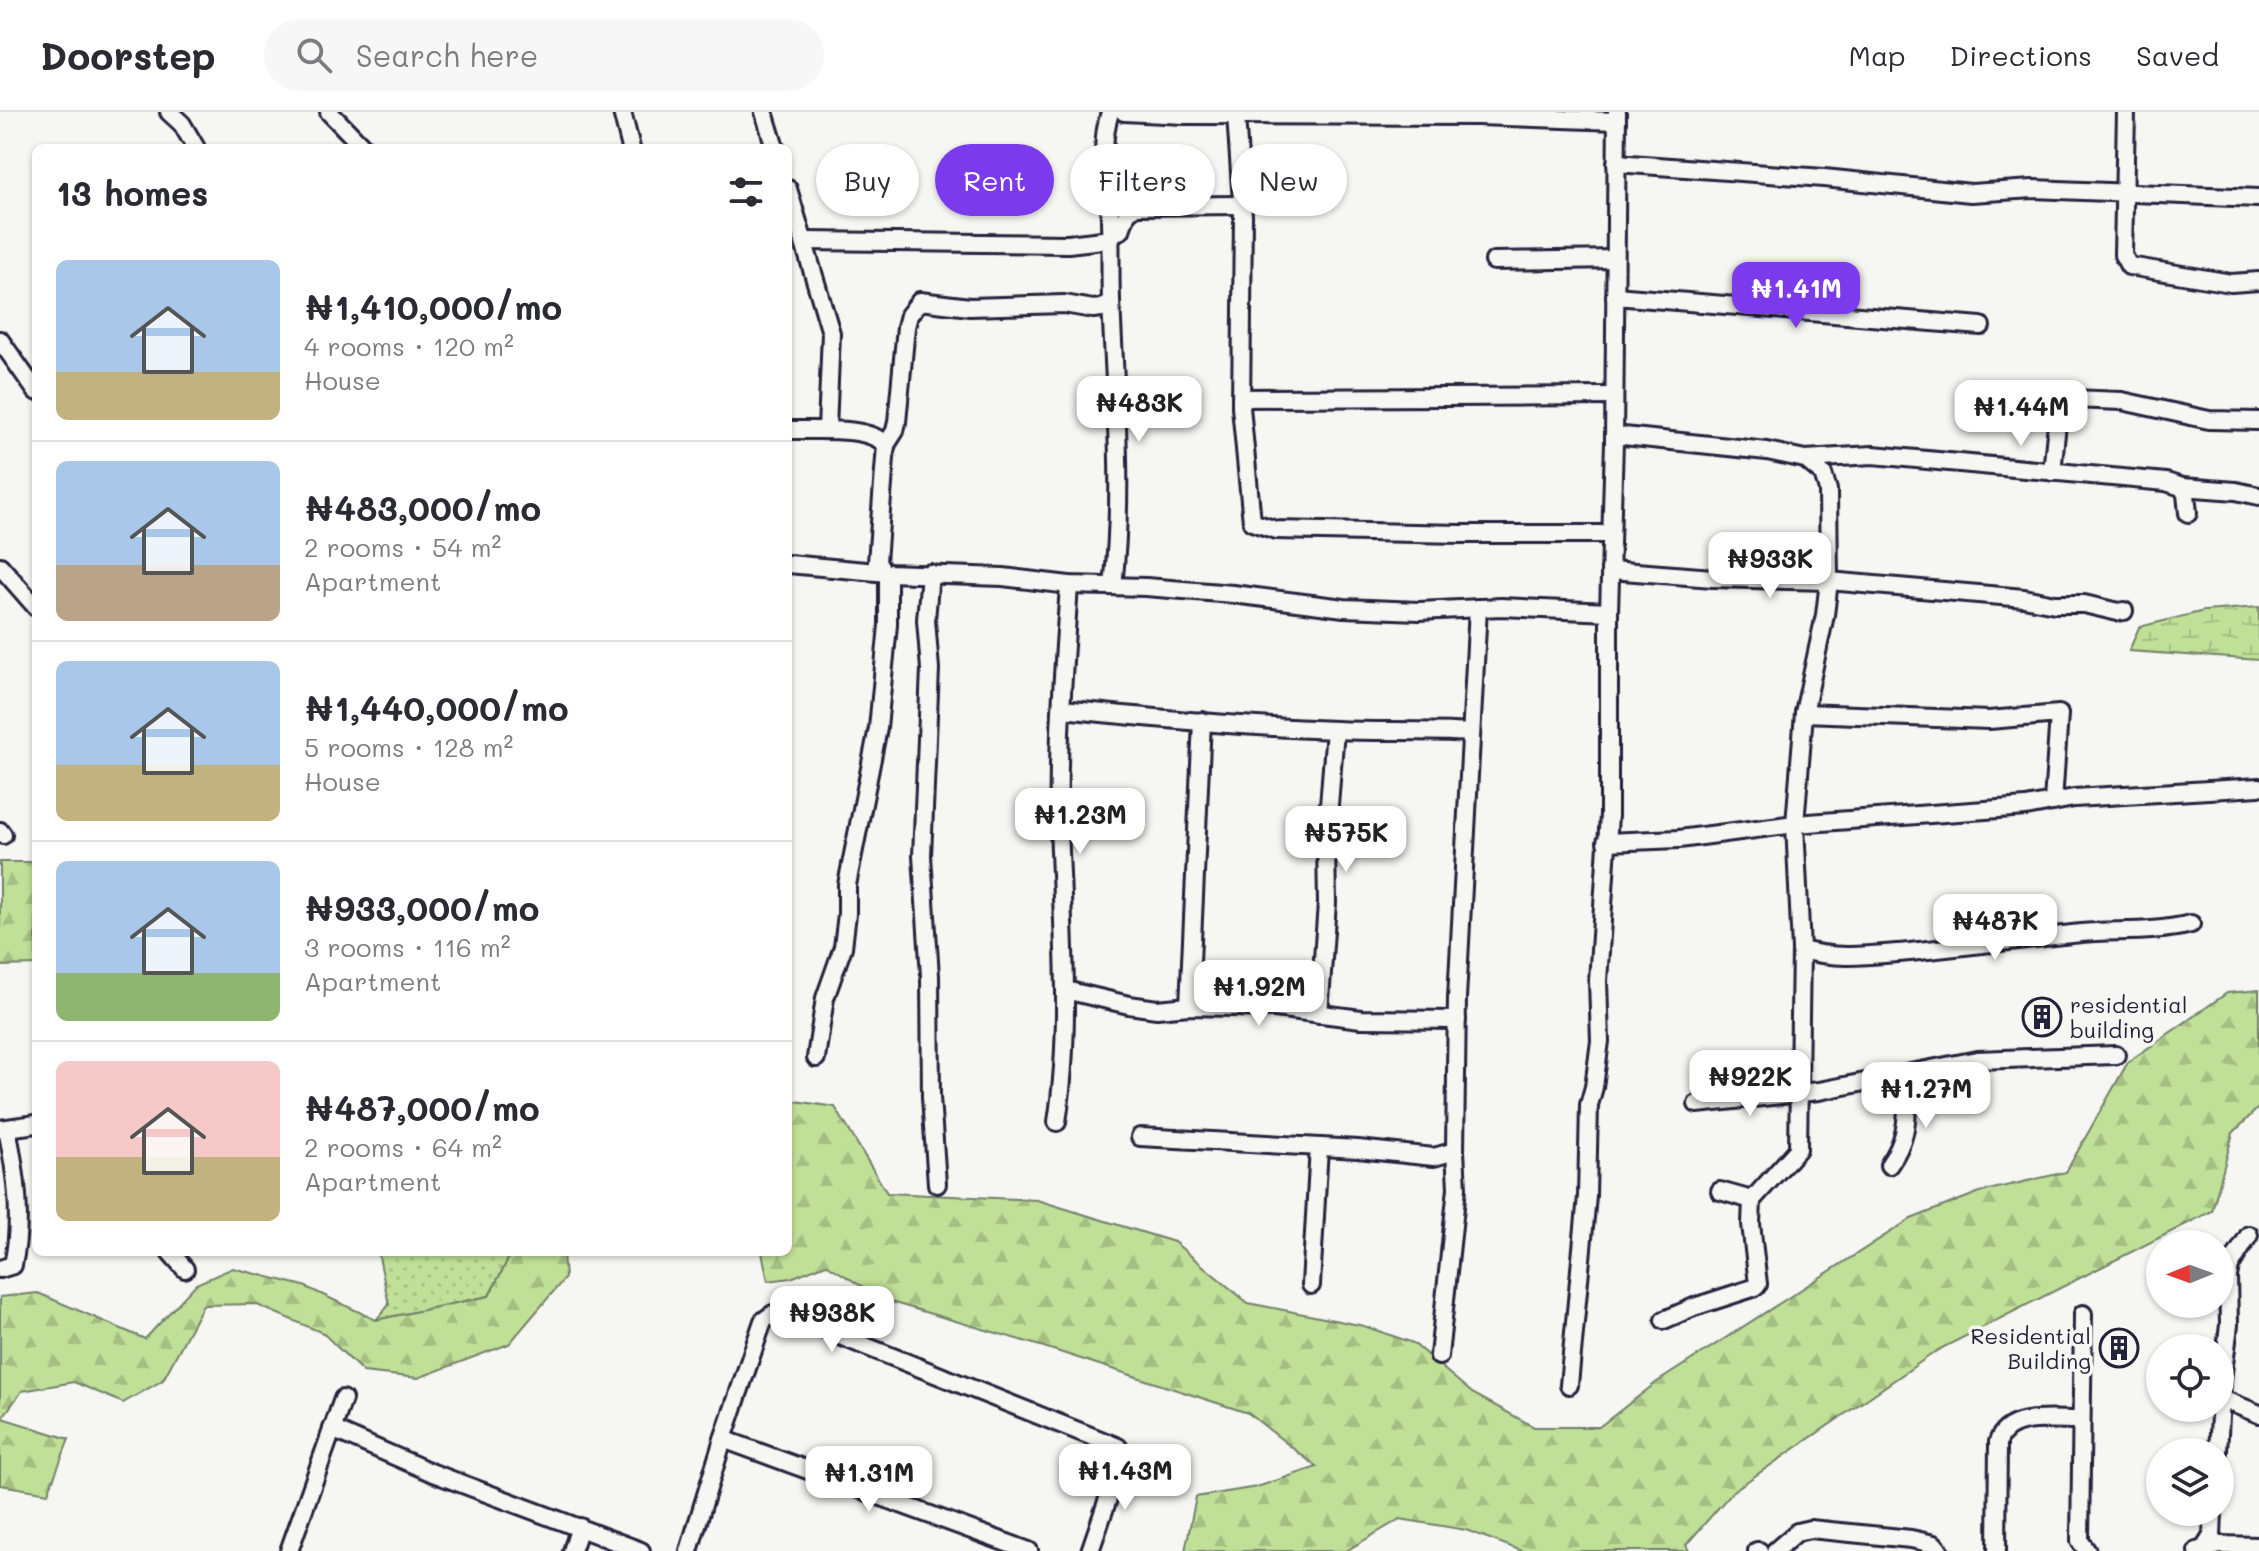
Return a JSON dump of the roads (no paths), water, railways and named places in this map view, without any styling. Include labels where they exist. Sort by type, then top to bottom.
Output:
[{"type":"street","points":[[169,112],[182,124],[194,144]]},
{"type":"street","points":[[329,112],[360,144]]},
{"type":"street","points":[[622,112],[630,144]]},
{"type":"street","points":[[764,112],[774,144]]},
{"type":"street","points":[[1110,112],[1102,152],[1110,204],[1111,301],[1119,442],[1117,557],[1113,586]]},
{"type":"street","points":[[1124,112],[1617,117],[1609,815],[1598,981],[1600,1041],[1589,1105],[1587,1196],[1569,1385]]},
{"type":"street","points":[[2126,112],[2123,255],[2129,266],[2231,283],[2259,281]]},
{"type":"street","points":[[1236,115],[1238,144]]},
{"type":"street","points":[[1616,163],[1824,178],[1971,193],[2033,189],[2259,198]]},
{"type":"street","points":[[792,202],[831,333],[827,429]]},
{"type":"street","points":[[804,241],[1068,244],[1111,237],[1121,230],[1127,213],[1136,206],[1231,205]]},
{"type":"street","points":[[1242,216],[1241,398],[1252,522],[1276,530],[1611,534]]},
{"type":"street","points":[[1494,261],[1615,259]]},
{"type":"street","points":[[1615,296],[1981,326]]},
{"type":"street","points":[[816,1058],[825,998],[843,947],[847,885],[875,750],[888,625],[879,569],[886,445],[897,422],[909,315],[920,301],[970,307],[1064,304],[1093,309],[1102,308],[1111,301]]},
{"type":"street","points":[[0,340],[32,385]]},
{"type":"street","points":[[1241,398],[1614,396]]},
{"type":"street","points":[[2052,472],[2058,414],[2072,399],[2122,401],[2209,420],[2259,421]]},
{"type":"street","points":[[792,430],[827,429],[874,436],[886,445]]},
{"type":"street","points":[[1614,435],[1767,451],[1805,459],[1873,455],[2166,482],[2182,487],[2259,496]]},
{"type":"street","points":[[1664,1320],[1758,1284],[1751,1224],[1752,1200],[1798,1149],[1801,950],[1795,824],[1804,713],[1829,581],[1828,490],[1823,474],[1805,459]]},
{"type":"street","points":[[2182,487],[2188,513]]},
{"type":"street","points":[[792,564],[1233,594],[1344,608],[1419,611],[1501,607],[1609,612]]},
{"type":"street","points":[[0,566],[32,602]]},
{"type":"street","points":[[1610,570],[1713,578],[1829,581],[2024,598],[2055,604],[2084,604],[2124,611]]},
{"type":"street","points":[[930,573],[926,620],[930,669],[922,856],[930,976],[931,1097],[937,1184]]},
{"type":"street","points":[[1057,1122],[1064,1073],[1065,990],[1059,819],[1069,585]]},
{"type":"street","points":[[1439,1356],[1457,1188],[1457,1020],[1478,608]]},
{"type":"street","points":[[1062,709],[1335,730],[1422,729],[1470,733]]},
{"type":"street","points":[[1804,713],[1989,720],[2059,714],[2053,802]]},
{"type":"street","points":[[1189,1006],[1202,721]]},
{"type":"street","points":[[1319,1014],[1327,903],[1326,843],[1335,730]]},
{"type":"street","points":[[1606,842],[1679,839],[1795,824],[2012,808],[2085,797],[2259,787]]},
{"type":"street","points":[[1801,950],[1829,957],[1845,957],[2110,930],[2174,929],[2191,924]]},
{"type":"street","points":[[1065,990],[1157,1009],[1189,1006],[1275,1008],[1361,1019],[1457,1020]]},
{"type":"street","points":[[1697,1104],[1909,1075],[1977,1060],[2116,1055]]},
{"type":"street","points":[[1889,1165],[1905,1136],[1909,1075]]},
{"type":"street","points":[[0,1269],[13,1265],[17,1239],[16,1172],[4,1129],[32,1125]]},
{"type":"street","points":[[1140,1137],[1434,1157],[1455,1151]]},
{"type":"street","points":[[1311,1285],[1319,1147]]},
{"type":"street","points":[[1720,1191],[1752,1200]]},
{"type":"street","points":[[2229,1334],[2230,1266],[2249,1235]]},
{"type":"street","points":[[174,1256],[185,1269]]},
{"type":"street","points":[[689,1551],[763,1321],[773,1314],[785,1314],[1118,1447],[1121,1461],[1090,1551]]},
{"type":"street","points":[[2076,1549],[2083,1314]]},
{"type":"street","points":[[289,1551],[343,1399]]},
{"type":"street","points":[[2234,1409],[2259,1414]]},
{"type":"street","points":[[1997,1551],[1998,1442],[2002,1432],[2018,1422],[2081,1420]]},
{"type":"street","points":[[332,1429],[433,1473],[641,1551]]},
{"type":"street","points":[[723,1439],[1029,1551]]},
{"type":"street","points":[[2211,1526],[2209,1546],[2259,1546]]},
{"type":"street","points":[[572,1551],[580,1527]]},
{"type":"street","points":[[1775,1551],[1797,1532],[1810,1529],[1911,1539],[1934,1544],[1940,1551]]},
{"type":"place","name":"residential building","points":[[2042,1017]]},
{"type":"place","name":"Residential Building","points":[[2119,1348]]}]
